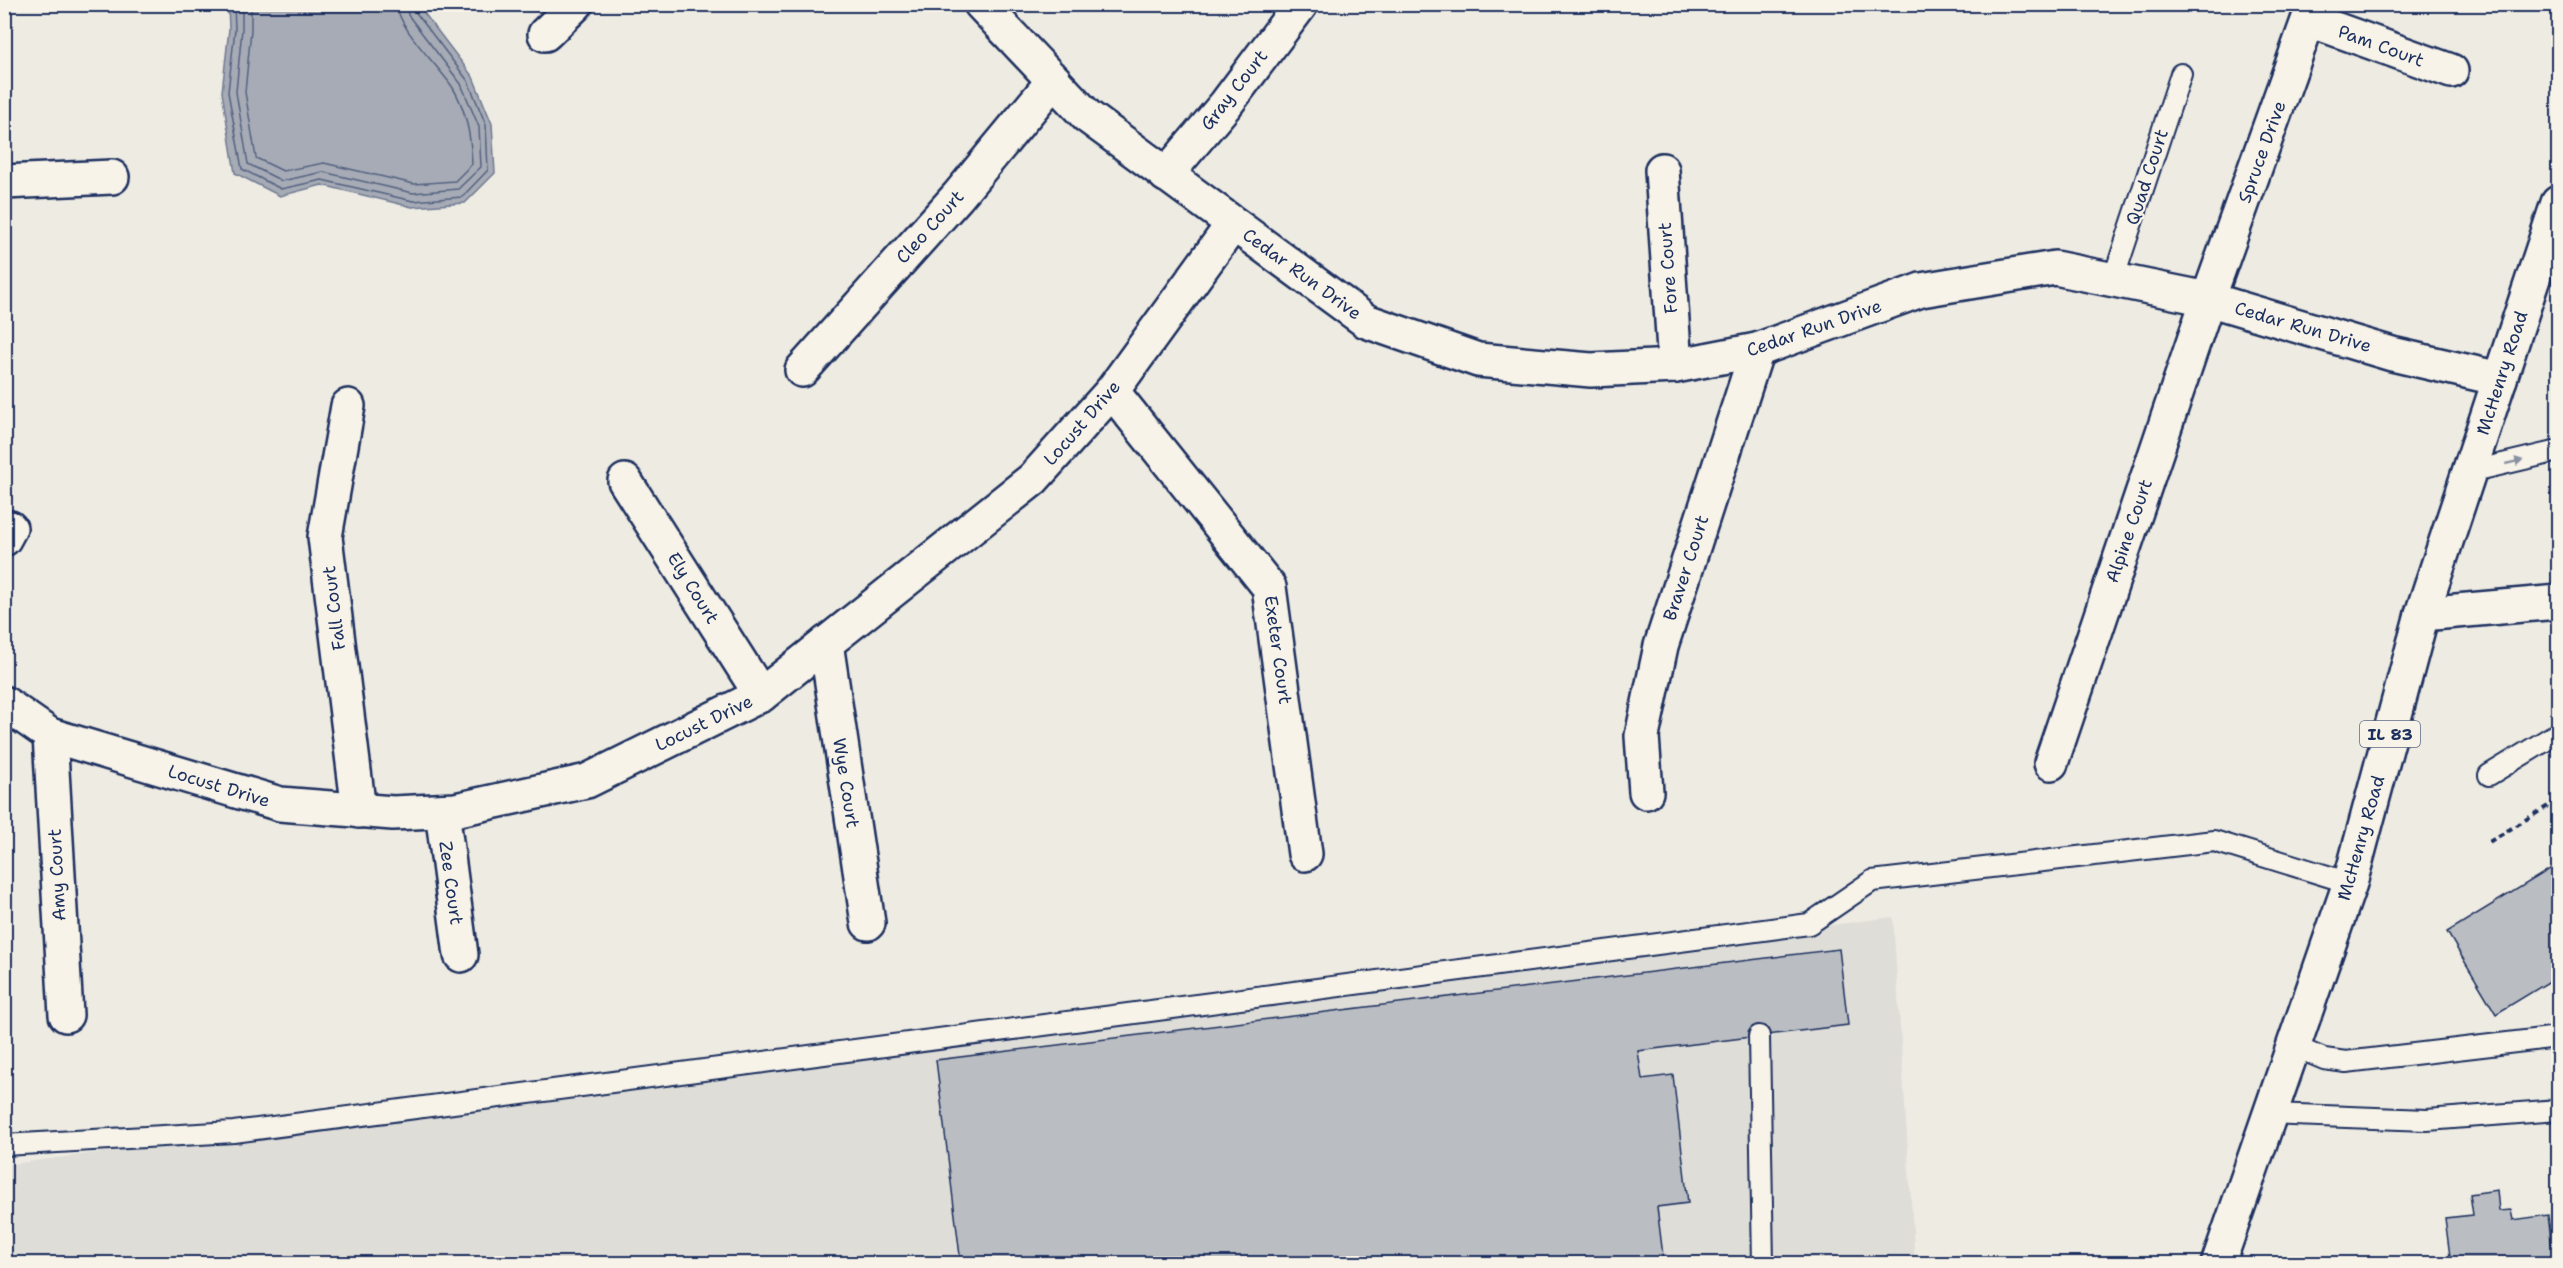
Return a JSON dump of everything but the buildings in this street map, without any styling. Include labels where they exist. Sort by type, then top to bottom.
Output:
[{"type":"street","points":[[545,34],[576,4]]},
{"type":"street","name":"Cedar Run Drive","points":[[981,4],[1087,116],[1366,321],[1478,360],[1591,370],[1675,366],[1757,350],[1921,290],[2055,268],[2208,299],[2392,354],[2500,379]]},
{"type":"street","name":"Gray Court","points":[[1166,175],[1226,104],[1301,4]]},
{"type":"street","name":"Pam Court","points":[[2312,12],[2451,71]]},
{"type":"street","name":"Spruce Drive","points":[[2208,299],[2312,12]]},
{"type":"street","name":"Cleo Court","points":[[802,369],[958,196],[1054,80]]},
{"type":"street","name":"Fore Court","points":[[1662,170],[1675,366]]},
{"type":"street","points":[[4,182],[112,177]]},
{"type":"street","name":"McHenry Road","points":[[2218,1263],[2350,883],[2422,614],[2559,203]]},
{"type":"street","name":"Locust Drive","points":[[4,703],[50,735],[280,804],[393,813],[442,811],[587,781],[760,695],[1033,478],[1113,391],[1233,224]]},
{"type":"street","name":"Alpine Court","points":[[2051,763],[2208,299]]},
{"type":"street","name":"Braver Court","points":[[1646,792],[1642,736],[1661,646],[1757,350]]},
{"type":"street","name":"Exeter Court","points":[[1113,391],[1269,587],[1305,854]]},
{"type":"street","name":"Fall Court","points":[[348,406],[325,537],[359,811]]},
{"type":"street","name":"Ely Court","points":[[625,481],[760,695]]},
{"type":"street","points":[[2422,614],[2559,602]]},
{"type":"street","name":"Wye Court","points":[[825,643],[868,922]]},
{"type":"street","name":"Amy Court","points":[[50,735],[66,1015]]},
{"type":"street","name":"Zee Court","points":[[442,811],[461,955]]},
{"type":"lane","name":"Quad Court","points":[[2113,280],[2181,74]]},
{"type":"lane","points":[[2469,472],[2559,451]]},
{"type":"lane","points":[[2489,775],[2559,733]]},
{"type":"lane","points":[[4,1145],[234,1132],[1797,926],[1809,924],[1872,881],[2214,841],[2350,883]]},
{"type":"lane","points":[[1759,1036],[1762,1263]]},
{"type":"lane","points":[[2293,1046],[2324,1059],[2346,1062],[2559,1037]]},
{"type":"lane","points":[[2269,1114],[2427,1120],[2559,1110]]},
{"type":"path","points":[[2489,842],[2559,800]]},
{"type":"shaded area","points":[[1893,917],[1915,1263],[5,1263],[4,1165]]},
{"type":"water","points":[[228,5],[418,5],[473,77],[492,124],[495,173],[465,203],[412,207],[322,185],[280,196],[235,173],[222,92],[229,29]]}]
